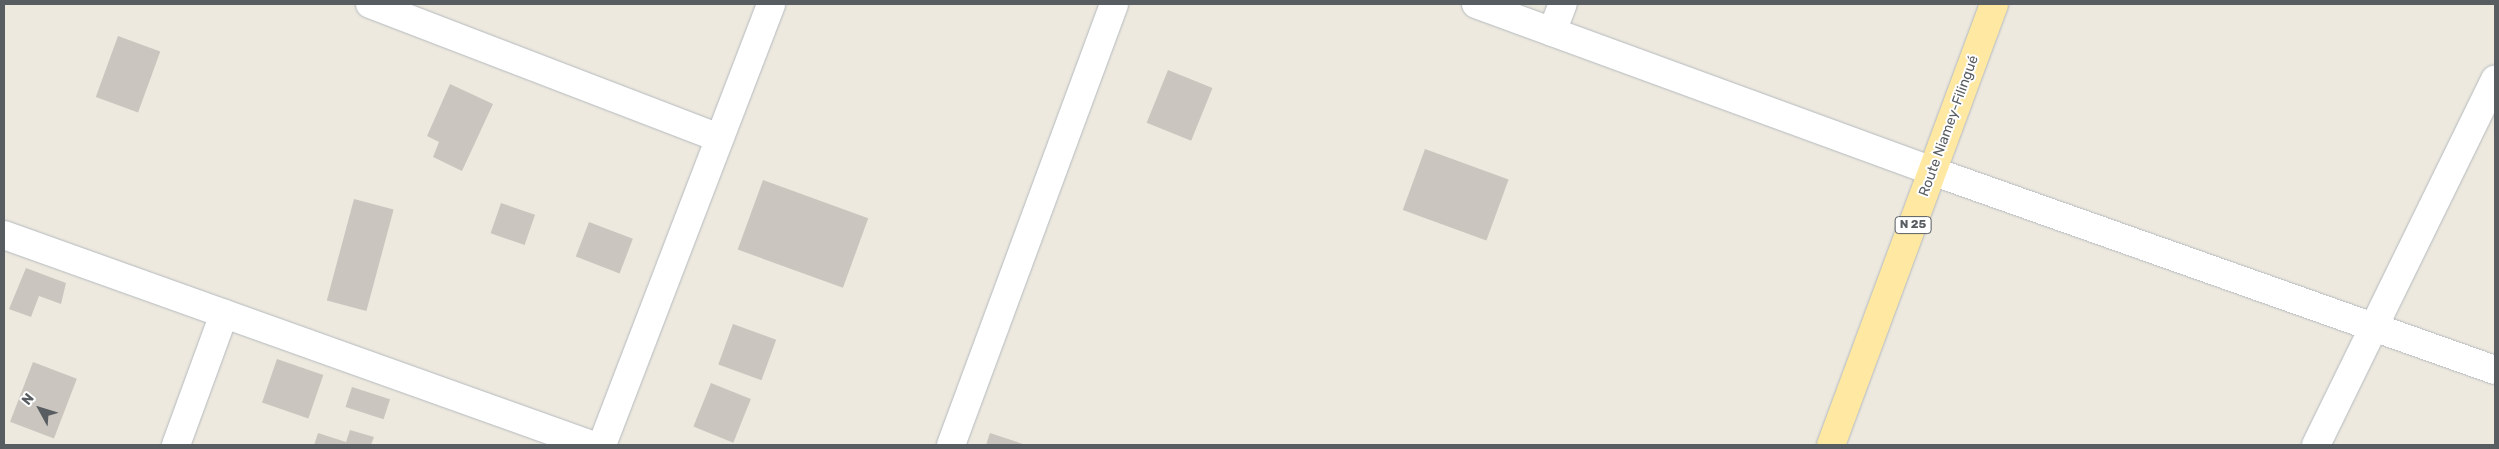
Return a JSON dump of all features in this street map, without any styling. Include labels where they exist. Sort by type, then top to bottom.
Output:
[{"type":"main road","name":"Route Niamey-Filingué","points":[[1831,445],[1994,4]]},
{"type":"street","points":[[370,4],[719,138]]},
{"type":"street","points":[[602,445],[771,4]]},
{"type":"street","points":[[951,445],[1114,4]]},
{"type":"street","points":[[1476,4],[1932,172],[2375,325],[2495,370]]},
{"type":"street","points":[[1552,32],[1562,4]]},
{"type":"street","points":[[2316,445],[2495,79]]},
{"type":"street","points":[[4,235],[592,445]]},
{"type":"street","points":[[176,445],[224,314]]},
{"type":"building","points":[[118,36],[160,51],[138,112],[96,97]]},
{"type":"building","points":[[1168,70],[1213,88],[1191,141],[1147,123]]},
{"type":"building","points":[[450,84],[493,104],[462,171],[433,157],[439,142],[427,136]]},
{"type":"building","points":[[1425,149],[1509,179],[1486,241],[1403,210]]},
{"type":"building","points":[[763,180],[868,218],[843,288],[738,250]]},
{"type":"building","points":[[354,199],[394,210],[366,311],[327,300]]},
{"type":"building","points":[[501,203],[535,215],[525,245],[491,233]]},
{"type":"building","points":[[589,222],[633,239],[620,273],[576,257]]},
{"type":"building","points":[[26,268],[66,283],[61,304],[39,296],[31,317],[9,309]]},
{"type":"building","points":[[733,324],[776,340],[762,380],[718,364]]},
{"type":"building","points":[[277,359],[323,375],[308,418],[262,402]]},
{"type":"building","points":[[33,362],[77,379],[54,439],[10,422]]},
{"type":"building","points":[[711,383],[751,399],[733,443],[693,427]]},
{"type":"building","points":[[352,387],[390,399],[384,419],[346,407]]},
{"type":"building","points":[[350,430],[374,437],[371,445],[314,445],[318,433],[346,442]]},
{"type":"building","points":[[990,433],[1026,445],[986,445]]}]
